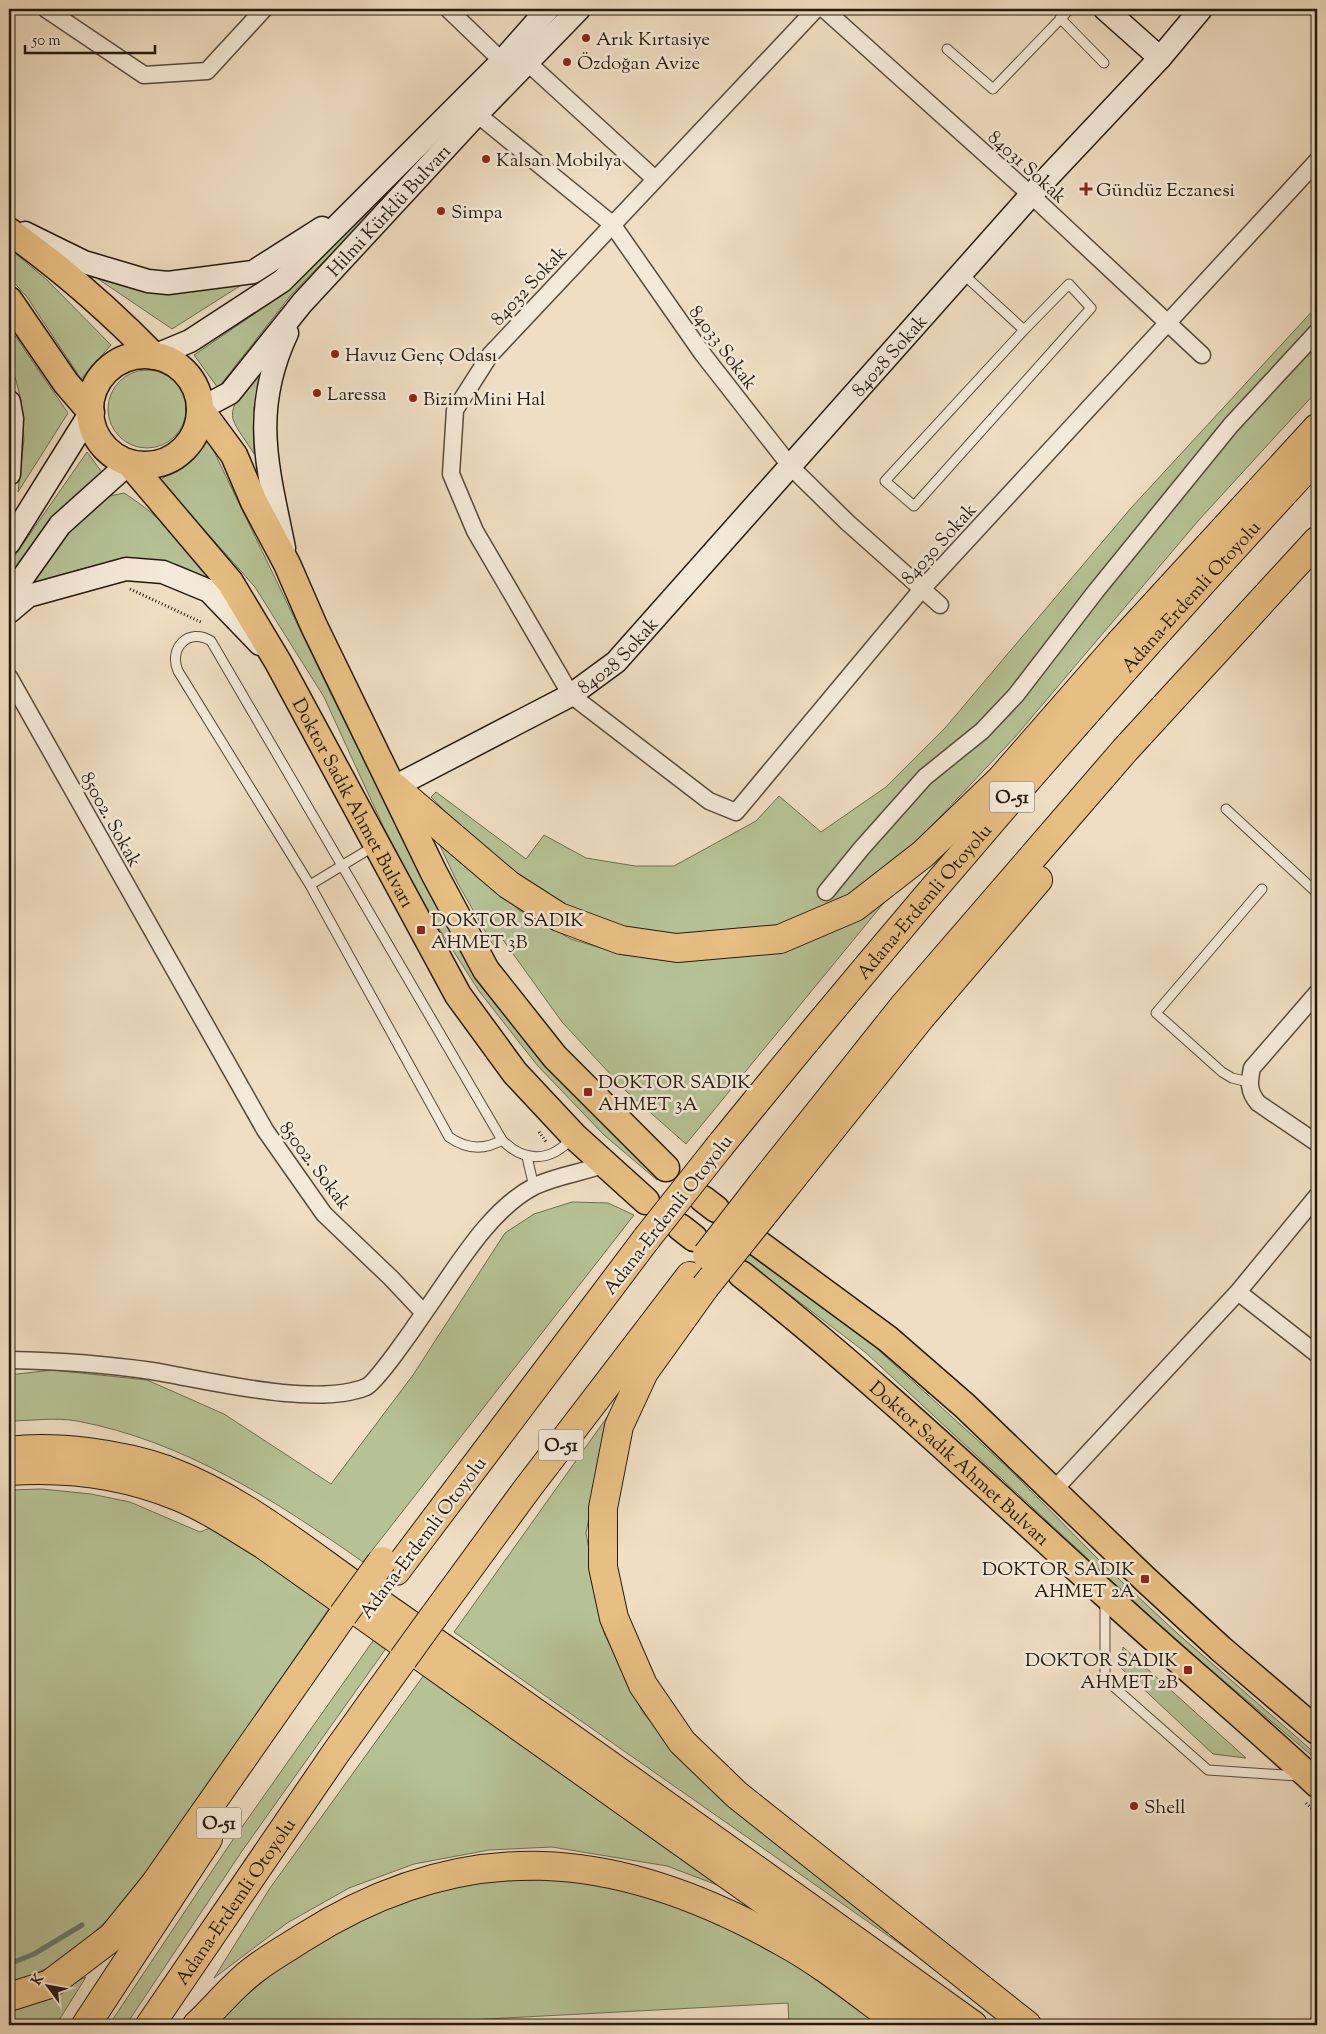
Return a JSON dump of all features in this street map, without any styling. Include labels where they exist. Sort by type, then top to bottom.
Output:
[{"type":"highway","points":[[394,788],[509,885],[559,917],[621,940],[677,948],[780,939],[855,906],[923,854],[1001,779],[1119,644],[1317,428]]},
{"type":"highway","name":"Adana-Erdemli Otoyolu","points":[[86,2025],[350,1620],[389,1566],[455,1461],[528,1395],[646,1238],[840,997],[1021,786],[1204,579],[1317,457]]},
{"type":"highway","name":"Adana-Erdemli Otoyolu","points":[[150,2025],[335,1754],[527,1488],[698,1281],[770,1190],[922,984],[1125,750],[1317,541]]},
{"type":"highway","points":[[770,1190],[921,1017],[1141,759],[1317,564]]},
{"type":"highway","points":[[698,1281],[644,1372],[618,1426],[602,1508],[605,1575],[614,1618],[643,1685],[682,1742],[737,1795],[1027,2025]]},
{"type":"highway","points":[[9,1451],[23,1449],[97,1453],[166,1470],[215,1493],[275,1527],[648,1790],[973,2025]]},
{"type":"highway","points":[[9,1471],[68,1470],[102,1473],[177,1496],[230,1524],[264,1545],[939,2025]]},
{"type":"highway","points":[[9,1997],[50,1984],[112,1937],[154,1885],[350,1620]]},
{"type":"highway","points":[[197,2025],[251,1972],[342,1913],[410,1884],[454,1873],[504,1866],[563,1866],[619,1876],[668,1888],[714,1906],[783,1941],[902,2025]]},
{"type":"main road","name":"Hilmi Kürklü Bulvarı","points":[[154,356],[190,341],[282,282],[502,61],[548,9]]},
{"type":"main road","name":"Hilmi Kürklü Bulvarı","points":[[200,409],[230,393],[302,303],[477,114],[579,9]]},
{"type":"main road","points":[[1105,9],[1160,58]]},
{"type":"main road","name":"84028 Sokak","points":[[394,788],[571,695],[616,662],[1031,195],[1160,58],[1201,9]]},
{"type":"main road","points":[[9,224],[84,262],[148,282],[168,283],[253,272],[355,207]]},
{"type":"main road","points":[[9,231],[52,262],[122,323],[154,356]]},
{"type":"main road","points":[[9,300],[66,383],[91,412]]},
{"type":"main road","points":[[287,564],[265,452],[264,408],[278,352],[302,303]]},
{"type":"main road","points":[[136,356],[154,356],[170,361],[185,372],[195,386],[200,409],[199,421],[193,437],[182,451],[166,461],[148,466],[129,463],[113,455],[100,442],[92,425],[90,406],[95,388],[105,372],[119,361],[136,356]]},
{"type":"main road","points":[[9,402],[12,420],[9,474]]},
{"type":"main road","name":"Doktor Sadık Ahmet Bulvarı","points":[[200,409],[234,455],[254,502],[287,564],[314,626],[434,873],[486,970],[555,1057],[666,1168]]},
{"type":"main road","points":[[9,543],[91,412]]},
{"type":"main road","points":[[9,598],[60,525],[129,463]]},
{"type":"main road","name":"Doktor Sadık Ahmet Bulvarı","points":[[129,463],[230,582],[278,662],[458,995],[516,1073],[574,1136],[646,1200]]},
{"type":"main road","points":[[9,612],[28,596],[126,569],[163,572],[209,591],[278,662]]},
{"type":"main road","points":[[759,1244],[888,1339],[965,1406],[1052,1491],[1221,1649],[1317,1731]]},
{"type":"main road","name":"Doktor Sadık Ahmet Bulvarı","points":[[741,1274],[956,1456],[1105,1594],[1314,1781]]},
{"type":"street","points":[[46,9],[144,75],[207,71],[264,9]]},
{"type":"street","points":[[448,9],[502,61]]},
{"type":"street","name":"84032 Sokak","points":[[571,695],[476,531],[451,474],[455,410],[490,356],[816,9]]},
{"type":"street","name":"84031 Sokak","points":[[824,9],[1031,195],[1202,355]]},
{"type":"street","points":[[527,62],[655,179]]},
{"type":"street","name":"84033 Sokak","points":[[477,114],[612,224],[702,354],[790,467],[940,605]]},
{"type":"street","name":"84030 Sokak","points":[[571,695],[709,801],[736,812],[922,590],[1317,161]]},
{"type":"street","points":[[826,892],[861,849],[925,777],[982,730],[1016,695],[1096,591],[1231,425],[1317,332]]},
{"type":"street","name":"85002. Sokak","points":[[9,677],[265,1130],[324,1214],[391,1278],[424,1313]]},
{"type":"street","points":[[1317,993],[1252,1068],[1249,1082],[1250,1094],[1258,1103],[1317,1143]]},
{"type":"street","points":[[9,1360],[87,1362],[152,1371],[230,1386],[326,1396],[368,1387],[496,1216],[520,1195],[534,1187],[563,1175],[605,1164]]},
{"type":"street","points":[[1052,1491],[1238,1292],[1317,1196]]},
{"type":"street","points":[[1238,1292],[1317,1354]]},
{"type":"lane","points":[[947,49],[993,89],[1070,9]]},
{"type":"lane","points":[[1060,18],[1104,63]]},
{"type":"lane","points":[[962,273],[1024,330]]},
{"type":"lane","points":[[1069,284],[1091,308],[914,506],[885,482],[1024,330],[1069,284]]},
{"type":"lane","points":[[502,1140],[494,1145],[476,1148],[457,1143],[449,1137],[310,885],[178,671],[174,657],[176,650],[185,639],[198,636],[210,641],[343,865],[502,1140],[509,1148],[526,1157],[536,1158],[555,1153],[574,1136]]},
{"type":"lane","points":[[1226,809],[1317,893]]},
{"type":"lane","points":[[310,885],[376,845]]},
{"type":"lane","points":[[1249,1082],[1232,1078],[1222,1072],[1156,1013],[1262,889]]},
{"type":"lane","points":[[526,1157],[534,1187]]},
{"type":"lane","points":[[1105,1594],[1105,1679],[1208,1770],[1314,1781]]},
{"type":"green space","points":[[558,9],[563,9],[464,117],[291,295],[218,388],[194,355],[288,291],[462,114]]},
{"type":"green space","points":[[9,248],[47,280],[111,345],[81,379],[27,297],[9,277]]},
{"type":"green space","points":[[82,268],[254,277],[172,329]]},
{"type":"green space","points":[[1317,306],[1317,391],[1198,521],[1015,737],[912,847],[834,906],[786,927],[727,934],[665,934],[619,927],[568,906],[525,883],[480,847],[431,797],[436,792],[526,859],[544,835],[586,858],[635,866],[674,866],[756,821],[779,796],[821,832],[886,787],[945,728],[1131,508]]},
{"type":"green space","points":[[9,327],[68,413],[18,492],[24,439],[21,400],[9,353]]},
{"type":"green space","points":[[268,359],[254,408],[254,454],[233,419],[233,412],[239,395]]},
{"type":"green space","points":[[147,370],[162,373],[175,381],[183,394],[186,409],[183,424],[175,437],[162,445],[147,448],[132,445],[119,437],[111,424],[108,409],[111,394],[119,381],[132,373]]},
{"type":"green space","points":[[208,439],[331,694],[436,904],[664,1171],[657,1180],[604,1135],[537,1065],[479,991],[427,910],[383,826],[324,697],[255,587],[160,480],[185,464]]},
{"type":"green space","points":[[87,452],[104,475],[65,506],[29,549],[9,578],[9,564]]},
{"type":"green space","points":[[124,493],[151,512],[173,533],[213,582],[176,564],[152,560],[134,560],[81,569],[29,584],[67,530],[105,497]]},
{"type":"green space","points":[[435,835],[519,910],[571,939],[624,955],[698,960],[759,954],[819,938],[887,899],[686,1144],[626,1091],[562,1022],[501,937],[493,945],[457,882]]},
{"type":"green space","points":[[572,1202],[608,1203],[634,1215],[363,1562],[297,1517],[228,1476],[192,1458],[155,1443],[116,1430],[77,1421],[52,1419],[9,1421],[9,1375],[52,1370],[147,1380],[224,1414],[331,1484],[413,1375],[505,1233],[534,1214]]},
{"type":"green space","points":[[750,1255],[872,1344],[1008,1468],[1105,1566],[1177,1633],[1317,1755],[1317,1760],[1171,1636],[865,1352],[744,1260]]},
{"type":"green space","points":[[615,1406],[605,1434],[586,1533],[604,1633],[643,1713],[716,1795],[917,1956],[454,1632]]},
{"type":"green space","points":[[42,1489],[91,1494],[130,1502],[200,1532],[210,1528],[260,1556],[330,1607],[172,1837],[115,1913],[63,1961],[9,1985],[9,1490]]},
{"type":"green space","points":[[375,1638],[387,1647],[242,1851],[126,2025],[109,2025],[230,1844]]},
{"type":"green space","points":[[1123,1647],[1246,1758],[1213,1754],[1121,1668]]},
{"type":"green space","points":[[424,1675],[741,1894],[667,1866],[552,1847],[489,1850],[414,1864],[349,1888],[287,1923],[214,1978],[270,1888]]},
{"type":"green space","points":[[574,1879],[658,1895],[743,1931],[890,2025],[789,2025],[788,2003],[411,2023],[410,2025],[217,2025],[235,2005],[302,1949],[405,1899],[463,1882]]},
{"type":"green space","points":[[86,1977],[56,2025],[9,2025],[9,2010]]},
{"type":"waterway","points":[[9,1964],[34,1954],[82,1925]]},
{"type":"place","name":"Arık Kırtasiye","points":[[586,38]]},
{"type":"place","name":"Özdoğan Avize","points":[[567,62]]},
{"type":"place","name":"Kalsan Mobilya","points":[[486,159]]},
{"type":"place","name":"Gündüz Eczanesi","points":[[1086,189]]},
{"type":"place","name":"Simpa","points":[[441,211]]},
{"type":"place","name":"Havuz Genç Odası","points":[[335,354]]},
{"type":"place","name":"Laressa","points":[[317,393]]},
{"type":"place","name":"Bizim Mini Hal","points":[[413,398]]},
{"type":"place","name":"DOKTOR SADIK AHMET 3B","points":[[421,930]]},
{"type":"place","name":"DOKTOR SADIK AHMET 3A","points":[[588,1092]]},
{"type":"place","name":"DOKTOR SADIK AHMET 2A","points":[[1145,1579]]},
{"type":"place","name":"DOKTOR SADIK AHMET 2B","points":[[1188,1670]]},
{"type":"place","name":"Shell","points":[[1134,1806]]}]
